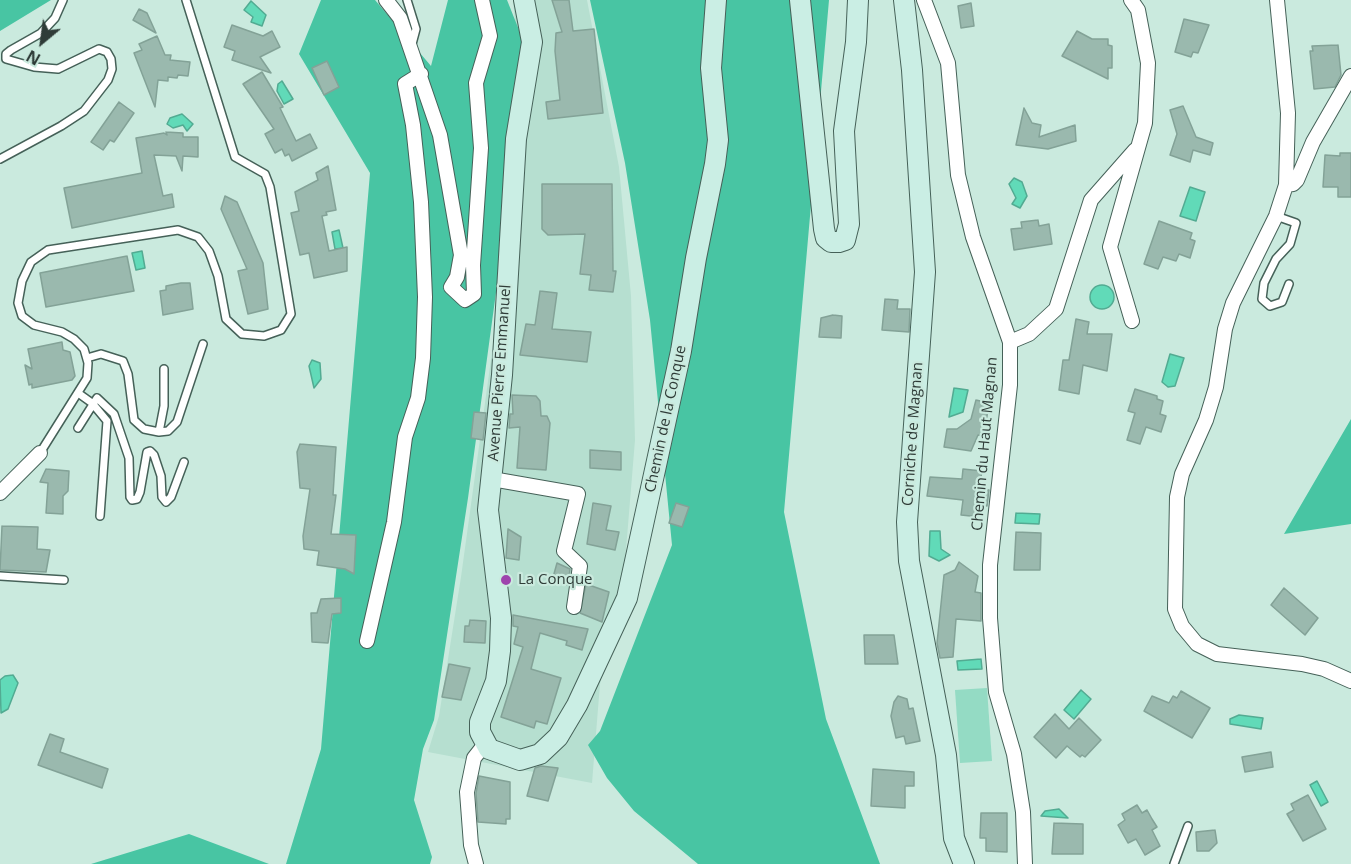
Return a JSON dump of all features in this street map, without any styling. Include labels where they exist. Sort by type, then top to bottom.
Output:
[{"type":"street","points":[[386,0],[400,18],[440,135],[461,255],[457,277],[451,288],[465,300],[474,294],[473,265],[481,148],[476,83],[490,36],[482,0]]},
{"type":"street","name":"Avenue Pierre Emmanuel","points":[[485,744],[480,732],[480,722],[496,681],[501,618],[488,510],[502,375],[516,139],[532,42],[524,0]]},
{"type":"street","name":"Chemin de la Conque","points":[[485,744],[495,752],[520,760],[530,759],[549,748],[576,705],[627,598],[681,351],[696,258],[715,164],[718,140],[711,68],[716,0]]},
{"type":"street","points":[[800,0],[824,229],[826,238],[831,242],[839,243],[845,240],[849,224],[844,131],[856,42],[858,0]]},
{"type":"street","name":"Corniche de Magnan","points":[[904,0],[911,59],[925,262],[907,522],[909,561],[945,755],[954,838],[964,864]]},
{"type":"street","name":"Chemin du Haut Magnan","points":[[924,0],[948,63],[958,175],[973,237],[1010,342],[1010,385],[990,566],[990,618],[996,692],[1014,754],[1023,812],[1025,864]]},
{"type":"street","points":[[1131,0],[1138,10],[1148,63],[1145,123],[1110,247],[1132,321]]},
{"type":"street","points":[[1277,0],[1288,113],[1286,185],[1276,216],[1233,303],[1225,329],[1216,387],[1206,420],[1182,474],[1177,497],[1175,609],[1182,626],[1197,644],[1216,654],[1302,664],[1324,669],[1351,681]]},
{"type":"street","points":[[367,641],[394,522],[405,437],[418,398],[423,358],[425,297],[421,202],[413,125],[405,84],[421,74]]},
{"type":"street","points":[[1286,185],[1293,184],[1297,180],[1313,142],[1351,76]]},
{"type":"street","points":[[1010,342],[1029,334],[1056,309],[1090,200],[1139,146]]},
{"type":"street","points":[[0,493],[40,453]]},
{"type":"street","points":[[492,479],[578,494],[564,551],[580,566],[574,607]]},
{"type":"street","points":[[476,864],[471,845],[467,792],[474,758],[485,744]]},
{"type":"lane","points":[[0,159],[62,126],[84,111],[108,80],[112,69],[111,59],[107,52],[99,49],[58,69],[34,67],[6,59],[6,54],[11,50],[41,33],[55,18],[63,0]]},
{"type":"lane","points":[[40,453],[87,378],[87,358],[84,349],[62,332],[34,325],[22,316],[18,303],[22,281],[31,262],[48,250],[178,230],[198,237],[209,251],[218,276],[226,319],[242,334],[264,336],[281,330],[291,314],[270,187],[265,174],[235,157],[186,0]]},
{"type":"lane","points":[[407,0],[416,29],[411,48]]},
{"type":"lane","points":[[1276,216],[1296,223],[1290,244],[1276,259],[1264,283],[1262,299],[1269,306],[1282,302],[1289,284]]},
{"type":"lane","points":[[87,358],[101,354],[123,361],[128,374],[134,420],[144,429],[168,431],[177,422],[203,344]]},
{"type":"lane","points":[[159,432],[164,406],[164,369]]},
{"type":"lane","points":[[78,393],[92,403],[107,421],[100,516]]},
{"type":"lane","points":[[78,428],[97,398],[114,414],[129,458],[132,500],[136,499],[140,492],[147,452],[150,451],[154,455],[161,476],[162,497],[166,502],[171,497],[184,462]]},
{"type":"lane","points":[[0,576],[64,580]]},
{"type":"lane","points":[[1174,864],[1188,826]]},
{"type":"shaded area","points":[[0,0],[51,0],[0,31]]},
{"type":"shaded area","points":[[321,0],[375,0],[431,66],[448,0],[507,0],[525,45],[506,219],[468,498],[434,720],[423,749],[414,800],[432,857],[430,864],[286,864],[321,749],[370,173],[299,54]]},
{"type":"shaded area","name":"La Conque","points":[[513,0],[587,0],[619,167],[631,296],[635,440],[624,574],[600,684],[592,783],[428,752],[439,716],[461,577],[524,120]]},
{"type":"shaded area","points":[[590,0],[829,0],[784,512],[826,719],[880,864],[698,864],[634,811],[607,778],[588,745],[600,731],[672,545],[650,320],[625,163]]},
{"type":"shaded area","points":[[251,1],[266,15],[262,26],[251,22],[253,17],[244,10]]},
{"type":"shaded area","points":[[282,81],[293,99],[284,104],[277,91],[278,84]]},
{"type":"shaded area","points":[[182,114],[193,124],[187,131],[183,125],[173,128],[167,124],[170,118]]},
{"type":"shaded area","points":[[1014,178],[1022,182],[1027,196],[1020,208],[1012,204],[1016,198],[1009,184]]},
{"type":"shaded area","points":[[1190,187],[1205,192],[1196,221],[1180,216]]},
{"type":"shaded area","points":[[339,230],[343,248],[335,249],[332,232]]},
{"type":"shaded area","points":[[142,251],[145,268],[136,270],[132,253]]},
{"type":"shaded area","points":[[1102,285],[1110,289],[1114,297],[1110,305],[1102,309],[1094,305],[1090,297],[1094,289]]},
{"type":"shaded area","points":[[1170,354],[1184,358],[1175,386],[1168,387],[1162,382]]},
{"type":"shaded area","points":[[312,360],[320,363],[321,379],[314,388],[309,366]]},
{"type":"shaded area","points":[[954,388],[968,390],[963,412],[949,417]]},
{"type":"shaded area","points":[[1351,419],[1351,524],[1284,534]]},
{"type":"shaded area","points":[[1016,513],[1040,514],[1039,524],[1015,523]]},
{"type":"shaded area","points":[[930,531],[940,531],[941,549],[950,555],[939,561],[929,556]]},
{"type":"shaded area","points":[[981,659],[982,669],[958,670],[957,661]]},
{"type":"shaded area","points":[[13,675],[18,683],[8,709],[1,713],[0,680],[5,676]]},
{"type":"shaded area","points":[[987,688],[992,761],[960,763],[955,690]]},
{"type":"shaded area","points":[[1081,690],[1091,699],[1074,719],[1064,710]]},
{"type":"shaded area","points":[[1239,715],[1263,718],[1261,729],[1230,724],[1230,719]]},
{"type":"shaded area","points":[[1317,781],[1328,802],[1321,806],[1310,785]]},
{"type":"shaded area","points":[[1059,809],[1068,818],[1041,816],[1045,811]]},
{"type":"shaded area","points":[[189,834],[269,864],[91,864]]},
{"type":"building","points":[[552,0],[569,0],[573,31],[594,29],[603,113],[548,119],[546,102],[560,100],[555,51],[556,33],[562,32]]},
{"type":"building","points":[[971,3],[974,26],[961,28],[958,6]]},
{"type":"building","points":[[139,9],[147,13],[156,33],[133,20]]},
{"type":"building","points":[[1184,19],[1209,25],[1198,53],[1193,52],[1191,57],[1175,52]]},
{"type":"building","points":[[232,25],[263,36],[272,31],[280,47],[260,57],[271,73],[232,60],[235,51],[224,47]]},
{"type":"building","points":[[1077,31],[1092,39],[1108,39],[1108,45],[1112,46],[1112,68],[1108,68],[1108,79],[1062,56]]},
{"type":"building","points":[[157,36],[165,55],[171,55],[170,60],[190,62],[188,76],[168,77],[168,81],[158,80],[155,107],[134,53],[142,50],[139,44]]},
{"type":"building","points":[[1338,45],[1341,75],[1335,87],[1314,89],[1310,51],[1313,51],[1312,46]]},
{"type":"building","points":[[327,61],[339,87],[324,95],[312,68]]},
{"type":"building","points":[[262,72],[283,107],[280,108],[296,141],[310,134],[317,148],[292,161],[289,154],[285,156],[282,149],[275,153],[265,134],[274,129],[243,84]]},
{"type":"building","points":[[119,102],[134,113],[114,142],[110,140],[103,150],[91,142]]},
{"type":"building","points":[[1183,106],[1196,137],[1213,143],[1210,155],[1193,150],[1190,162],[1170,155],[1177,134],[1170,110]]},
{"type":"building","points":[[1024,108],[1032,123],[1041,125],[1039,137],[1075,125],[1076,141],[1048,149],[1016,145]]},
{"type":"building","points":[[166,132],[183,133],[183,137],[198,137],[198,157],[183,156],[182,171],[176,156],[154,155],[163,196],[172,194],[174,207],[72,228],[64,188],[142,173],[136,138],[164,133],[167,135]]},
{"type":"building","points":[[1340,153],[1351,153],[1351,197],[1338,197],[1338,187],[1323,187],[1325,155],[1340,156]]},
{"type":"building","points":[[328,166],[336,210],[326,212],[327,215],[322,216],[329,251],[347,247],[347,271],[314,278],[309,253],[300,255],[291,213],[299,211],[295,192],[318,180],[316,173]]},
{"type":"building","points":[[542,184],[612,184],[613,271],[616,271],[613,292],[589,290],[591,275],[580,274],[585,234],[548,235],[542,229]]},
{"type":"building","points":[[225,196],[237,202],[263,263],[268,309],[248,314],[238,271],[247,269],[221,209]]},
{"type":"building","points":[[1038,220],[1039,226],[1049,224],[1052,244],[1014,250],[1011,229],[1022,228],[1021,222]]},
{"type":"building","points":[[1159,221],[1192,233],[1190,239],[1195,241],[1190,258],[1179,254],[1176,261],[1163,257],[1158,269],[1144,264]]},
{"type":"building","points":[[127,256],[134,291],[46,307],[40,273]]},
{"type":"building","points":[[190,283],[193,309],[163,315],[160,291],[166,290],[166,286]]},
{"type":"building","points":[[540,291],[557,293],[552,329],[591,332],[587,362],[520,355],[526,324],[535,325]]},
{"type":"building","points":[[885,299],[898,300],[897,309],[910,309],[909,332],[882,330]]},
{"type":"building","points":[[833,315],[842,316],[841,338],[819,337],[821,318]]},
{"type":"building","points":[[1076,319],[1089,322],[1087,334],[1112,334],[1107,371],[1083,365],[1079,394],[1059,390],[1063,360],[1069,360]]},
{"type":"building","points":[[62,342],[63,350],[70,352],[75,376],[72,380],[32,388],[32,384],[29,385],[25,365],[32,369],[28,349]]},
{"type":"building","points":[[1135,389],[1157,396],[1157,399],[1163,401],[1160,414],[1166,416],[1161,432],[1146,427],[1140,444],[1127,440],[1135,413],[1128,411]]},
{"type":"building","points":[[512,395],[536,396],[540,401],[541,416],[547,416],[550,423],[546,470],[517,468],[520,427],[509,428],[510,414],[513,414]]},
{"type":"building","points":[[976,400],[989,403],[984,436],[978,435],[971,451],[944,447],[947,429],[957,429],[971,419]]},
{"type":"building","points":[[474,412],[486,413],[483,440],[471,438]]},
{"type":"building","points":[[300,444],[336,447],[333,495],[336,495],[331,534],[356,535],[354,574],[345,569],[317,565],[319,551],[304,549],[303,536],[310,489],[300,488],[297,452]]},
{"type":"building","points":[[590,450],[621,452],[621,470],[590,468]]},
{"type":"building","points":[[46,469],[69,471],[68,491],[63,496],[63,514],[46,513],[48,483],[40,482]]},
{"type":"building","points":[[963,469],[982,471],[979,489],[989,490],[987,506],[981,505],[980,517],[961,515],[963,500],[927,496],[930,477],[962,479]]},
{"type":"building","points":[[593,503],[611,506],[606,530],[619,532],[615,550],[587,544]]},
{"type":"building","points":[[676,503],[689,507],[682,527],[669,523]]},
{"type":"building","points":[[2,526],[38,527],[37,549],[50,550],[46,572],[0,570]]},
{"type":"building","points":[[508,529],[521,537],[519,560],[506,558]]},
{"type":"building","points":[[1016,532],[1041,533],[1040,570],[1014,570]]},
{"type":"building","points":[[959,562],[978,576],[975,592],[981,593],[981,621],[956,619],[953,657],[940,658],[937,643],[944,575],[955,570]]},
{"type":"building","points":[[557,563],[570,569],[568,585],[552,581]]},
{"type":"building","points":[[586,584],[609,592],[602,622],[580,613]]},
{"type":"building","points":[[1284,588],[1318,618],[1305,635],[1271,605]]},
{"type":"building","points":[[341,598],[341,613],[332,614],[328,643],[312,642],[311,613],[317,613],[321,599]]},
{"type":"building","points":[[513,615],[588,629],[582,650],[566,645],[567,641],[540,633],[531,669],[561,678],[547,724],[536,721],[534,728],[501,717],[523,647],[514,644],[518,627],[513,626]]},
{"type":"building","points":[[470,620],[486,621],[485,643],[464,642],[465,626],[469,626]]},
{"type":"building","points":[[864,635],[894,635],[898,664],[865,664]]},
{"type":"building","points":[[449,664],[470,668],[461,700],[442,697]]},
{"type":"building","points":[[1181,691],[1210,708],[1192,738],[1144,711],[1152,696],[1169,703],[1173,696],[1177,698]]},
{"type":"building","points":[[898,696],[907,699],[909,709],[913,708],[920,741],[906,744],[904,736],[896,738],[891,716]]},
{"type":"building","points":[[1055,714],[1069,729],[1079,718],[1101,740],[1085,757],[1082,755],[1080,757],[1067,746],[1056,758],[1034,737]]},
{"type":"building","points":[[50,734],[64,739],[60,752],[108,769],[102,788],[38,765]]},
{"type":"building","points":[[1271,752],[1273,767],[1245,772],[1242,757]]},
{"type":"building","points":[[541,766],[558,768],[548,801],[527,796],[535,768]]},
{"type":"building","points":[[873,769],[914,772],[914,786],[905,786],[905,808],[871,806]]},
{"type":"building","points":[[479,776],[510,782],[510,819],[506,819],[506,824],[478,822],[476,793]]},
{"type":"building","points":[[1308,795],[1326,829],[1303,841],[1287,814],[1294,810],[1291,804]]},
{"type":"building","points":[[1137,805],[1142,813],[1147,810],[1157,827],[1152,830],[1160,846],[1145,855],[1136,839],[1128,843],[1118,825],[1125,820],[1122,814]]},
{"type":"building","points":[[981,813],[1007,813],[1007,852],[986,851],[986,838],[980,838]]},
{"type":"building","points":[[1054,823],[1083,824],[1083,854],[1052,854]]},
{"type":"building","points":[[1215,830],[1217,843],[1209,851],[1197,851],[1196,832]]},
{"type":"place","name":"La Conque","points":[[506,580]]}]
